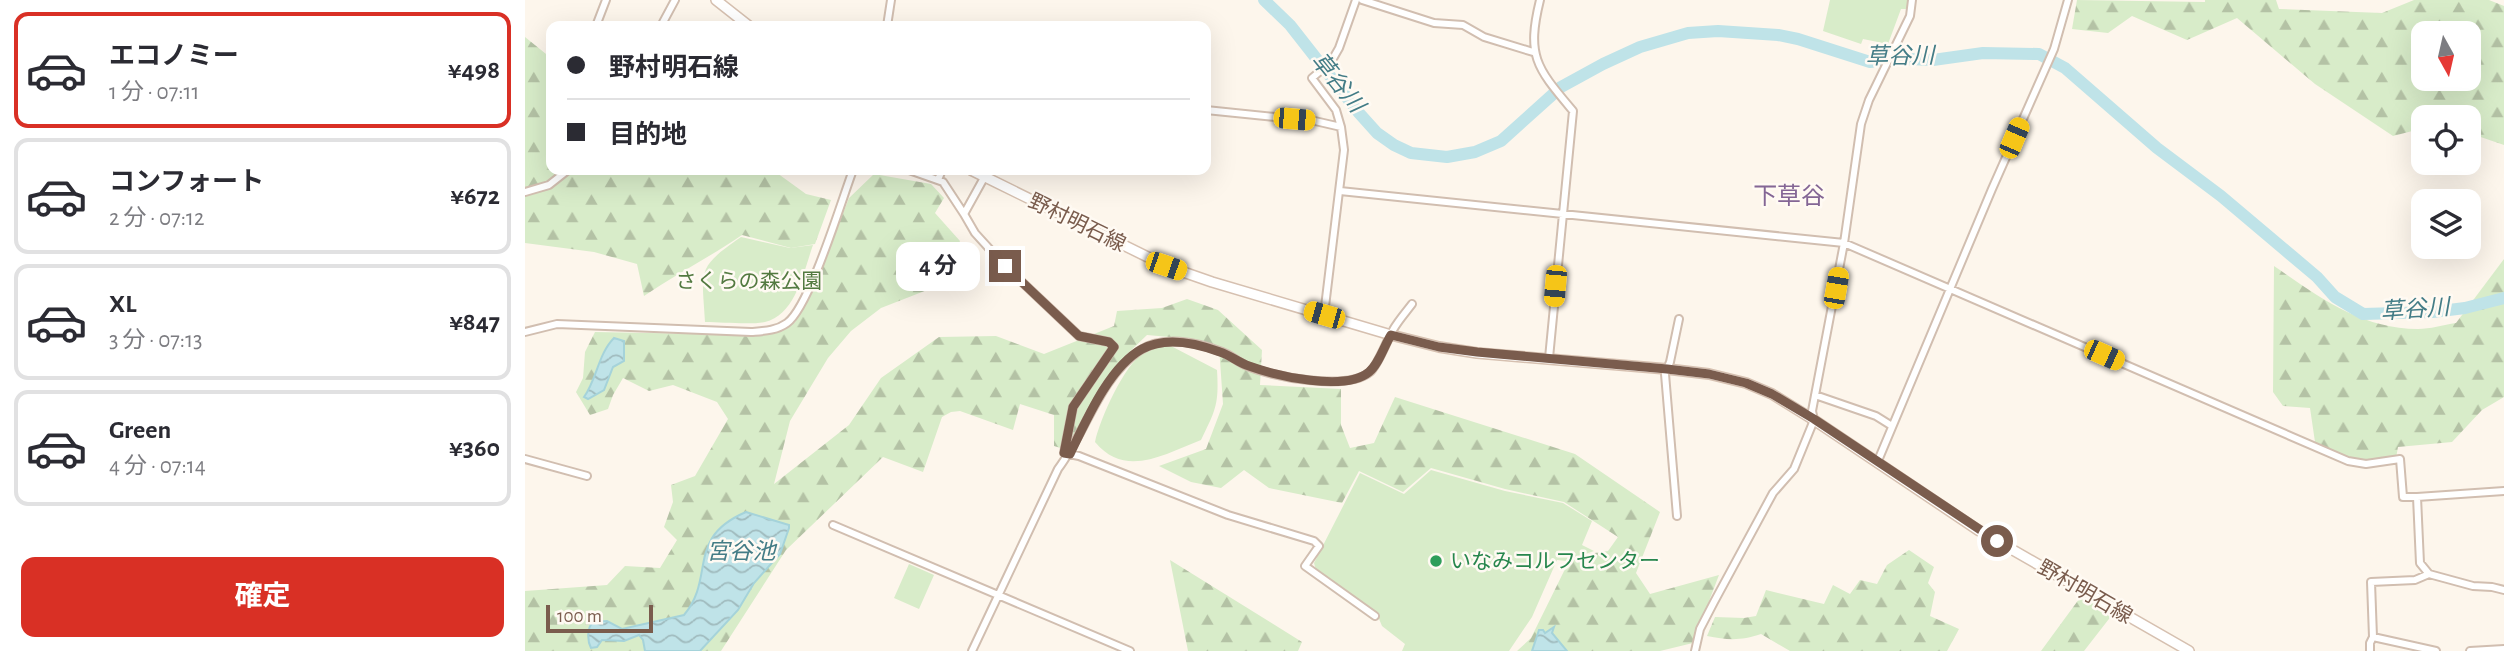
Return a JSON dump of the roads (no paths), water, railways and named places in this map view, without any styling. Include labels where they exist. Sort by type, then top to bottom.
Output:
[{"type":"main road","points":[[716,0],[743,21]]},
{"type":"main road","name":"野村明石線","points":[[983,175],[1166,266],[1391,335],[1439,347],[1667,369],[1709,374],[1746,383],[1772,394],[1814,419],[1978,530],[2189,651]]},
{"type":"street","points":[[597,21],[606,0]]},
{"type":"street","points":[[664,21],[675,0]]},
{"type":"street","points":[[888,21],[891,0]]},
{"type":"street","points":[[1324,315],[1344,150],[1336,110],[1312,78],[1331,62],[1339,48],[1356,0]]},
{"type":"street","points":[[1361,0],[1434,23],[1462,25],[1484,37],[1533,52]]},
{"type":"street","points":[[1539,0],[1533,52],[1546,79],[1573,111],[1549,358]]},
{"type":"street","points":[[1695,651],[1700,629],[1773,493],[1794,469],[1814,419],[1812,411],[1845,243],[1861,124],[1869,100],[1910,16],[1912,0]]},
{"type":"street","points":[[1877,463],[2054,49],[2068,0]]},
{"type":"street","points":[[1211,111],[1315,121],[1341,127]]},
{"type":"street","points":[[525,192],[549,185],[562,175]]},
{"type":"street","points":[[525,332],[557,324],[751,332],[771,330],[786,323],[797,313],[808,292],[851,175]]},
{"type":"street","points":[[923,175],[943,182],[975,233],[1005,266],[1079,336],[1109,342],[1114,347],[1073,407],[1064,453],[1228,514],[1314,541],[1319,546],[1305,566],[1375,616]]},
{"type":"street","points":[[937,180],[940,175]]},
{"type":"street","points":[[964,214],[976,175]]},
{"type":"street","points":[[1340,191],[1845,243],[2348,461],[2365,464],[2400,460],[2403,497],[2504,491]]},
{"type":"street","points":[[972,651],[1058,469],[1070,454],[1095,404],[1120,369],[1140,350],[1154,344],[1178,341],[1222,352],[1262,371],[1329,382],[1350,381],[1371,371],[1412,304]]},
{"type":"street","points":[[1677,516],[1665,374],[1679,319]]},
{"type":"street","points":[[1815,395],[1876,416],[1892,426]]},
{"type":"street","points":[[525,459],[587,476]]},
{"type":"street","points":[[2417,497],[2420,563],[2429,574],[2473,586],[2504,590]]},
{"type":"street","points":[[833,525],[1130,651]]},
{"type":"street","points":[[2370,651],[2370,643],[2374,637],[2371,582],[2415,580],[2429,574]]},
{"type":"street","points":[[2374,637],[2436,651]]},
{"type":"street","points":[[2470,651],[2504,649]]},
{"type":"water","points":[[614,338],[624,341],[624,361],[613,367],[604,390],[588,399],[584,397],[604,351]]},
{"type":"water","name":"宮谷池","points":[[746,512],[789,525],[789,528],[780,554],[754,583],[738,610],[700,651],[645,651],[639,635],[624,641],[602,640],[597,647],[591,648],[588,634],[593,622],[607,621],[622,629],[684,615],[699,587],[704,559],[715,534],[727,522]]},
{"type":"water","points":[[1554,627],[1552,633],[1567,651],[1532,651],[1539,630],[1545,633]]},
{"type":"waterway","name":"草谷川","points":[[1264,0],[1290,25],[1377,133],[1411,153],[1447,157],[1475,152],[1501,141],[1561,87],[1603,64],[1640,47],[1688,33],[1718,31],[1778,35],[1870,62],[1933,60],[1983,53],[2039,54],[2065,68],[2157,148],[2221,196],[2317,277],[2335,297],[2363,314],[2433,312],[2465,308],[2504,298]]},
{"type":"place","name":"いなみコルフセンター","points":[[1436,561]]},
{"type":"district","name":"下草谷","points":[[1789,197]]},
{"type":"park label","name":"さくらの森公園","points":[[749,281]]}]
